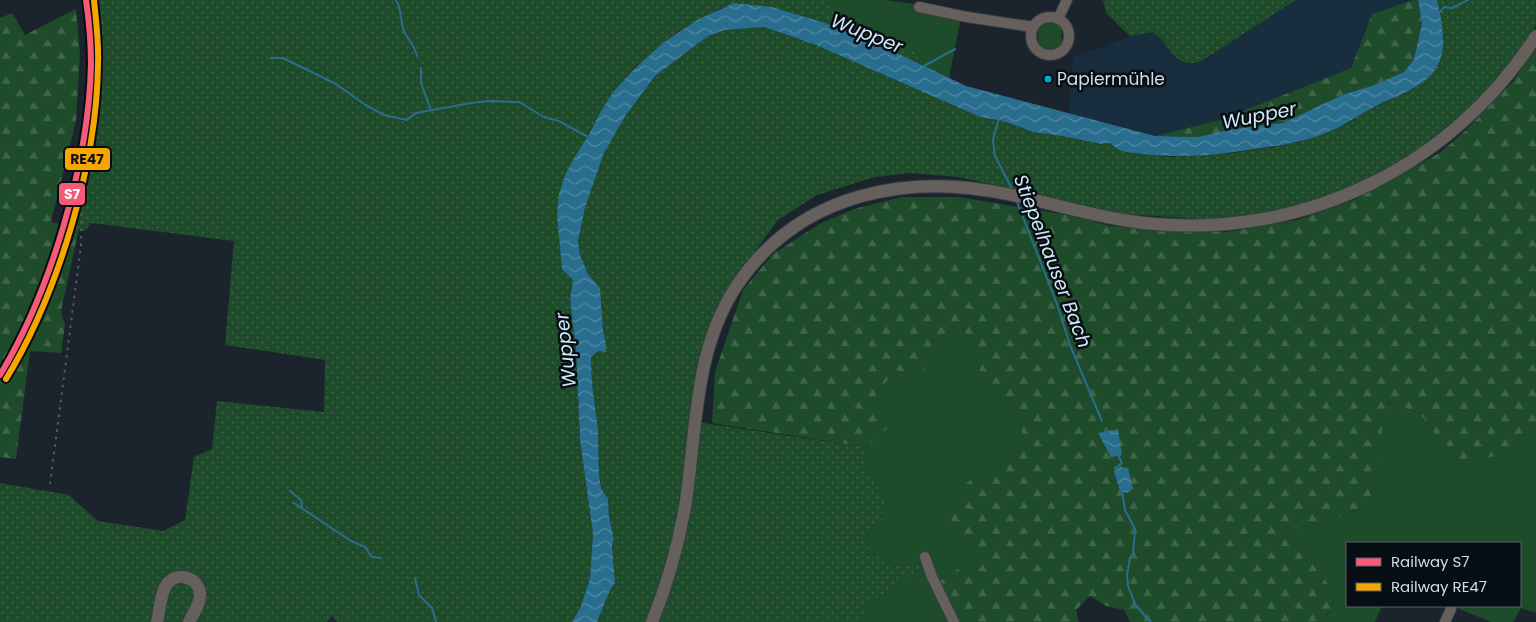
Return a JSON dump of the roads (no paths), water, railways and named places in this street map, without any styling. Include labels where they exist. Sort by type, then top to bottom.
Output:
[{"type":"main road","points":[[652,622],[668,581],[686,501],[697,407],[708,350],[721,312],[741,278],[783,234],[809,217],[839,203],[891,189],[922,186],[1005,193],[1112,218],[1152,224],[1200,226],[1234,223],[1268,218],[1314,206],[1342,197],[1394,173],[1456,130],[1503,82],[1536,36]]},
{"type":"main road","points":[[157,622],[167,584],[174,578],[181,577],[193,580],[199,590],[198,602],[189,622]]},
{"type":"street","points":[[1058,19],[1067,0]]},
{"type":"street","points":[[920,7],[967,17],[1033,27]]},
{"type":"street","points":[[1043,18],[1058,19],[1067,28],[1068,40],[1062,51],[1057,54],[1045,55],[1035,49],[1031,38],[1033,27],[1043,18]]},
{"type":"street","points":[[925,557],[932,577],[954,622]]},
{"type":"street","points":[[1445,622],[1451,609]]},
{"type":"water","points":[[1418,0],[1437,0],[1443,36],[1442,53],[1439,62],[1431,75],[1419,85],[1335,129],[1312,138],[1247,150],[1189,156],[1125,152],[1110,143],[1101,144],[1034,132],[1003,121],[980,117],[816,45],[764,27],[725,30],[708,36],[655,76],[626,115],[604,153],[585,208],[578,241],[580,255],[588,274],[600,288],[606,345],[606,352],[598,351],[591,357],[598,430],[599,474],[601,488],[608,499],[609,517],[614,539],[612,544],[615,583],[610,590],[597,622],[572,622],[581,606],[590,578],[593,534],[580,440],[576,349],[570,299],[573,280],[562,269],[557,215],[559,194],[565,175],[574,158],[613,92],[634,69],[663,43],[697,20],[734,3],[772,7],[825,23],[897,53],[966,86],[1155,136],[1198,137],[1232,129],[1283,123],[1342,95],[1374,85],[1404,72],[1414,59],[1422,23]]},
{"type":"water","points":[[1118,429],[1122,455],[1111,457],[1098,433]]},
{"type":"water","points":[[1122,467],[1128,468],[1133,489],[1127,493],[1120,491],[1114,471]]},
{"type":"waterway","points":[[396,0],[404,31],[417,56]]},
{"type":"waterway","points":[[1440,12],[1444,7],[1452,8],[1468,0]]},
{"type":"waterway","points":[[924,66],[955,49]]},
{"type":"waterway","points":[[271,58],[283,58],[336,84],[364,104],[384,115],[407,120],[416,113],[471,103],[489,101],[519,102],[544,117],[559,121],[590,138]]},
{"type":"waterway","points":[[421,68],[421,83],[431,110]]},
{"type":"waterway","name":"Stiepelhauser Bach","points":[[999,118],[993,140],[995,156],[1013,191]]},
{"type":"waterway","name":"Stiepelhauser Bach","points":[[1017,202],[1057,304],[1070,345],[1102,421]]},
{"type":"waterway","name":"Stiepelhauser Bach","points":[[1117,472],[1115,468],[1122,463],[1118,455]]},
{"type":"waterway","points":[[290,491],[301,500],[302,508]]},
{"type":"waterway","name":"Stiepelhauser Bach","points":[[1122,491],[1125,510],[1135,529],[1133,554],[1130,558],[1127,575],[1128,586],[1135,604],[1150,622]]},
{"type":"waterway","points":[[294,503],[351,541],[365,547],[372,557],[381,558]]},
{"type":"waterway","points":[[415,578],[419,595],[432,608],[436,622]]},
{"type":"railway","points":[[50,484],[81,246],[82,181],[87,125]]},
{"type":"rail line","name":"S7","points":[[0,375],[18,342],[51,266],[75,183],[89,102],[91,64],[86,0]]},
{"type":"rail line","name":"RE47","points":[[6,379],[25,345],[58,268],[82,185],[91,143],[96,103],[98,48],[94,0]]},
{"type":"place","name":"Papiermühle","points":[[1048,79]]},
{"type":"water label","name":"Wupper","points":[[867,33]]},
{"type":"water label","name":"Wupper","points":[[1259,115]]},
{"type":"water label","name":"Wupper","points":[[565,350]]}]
